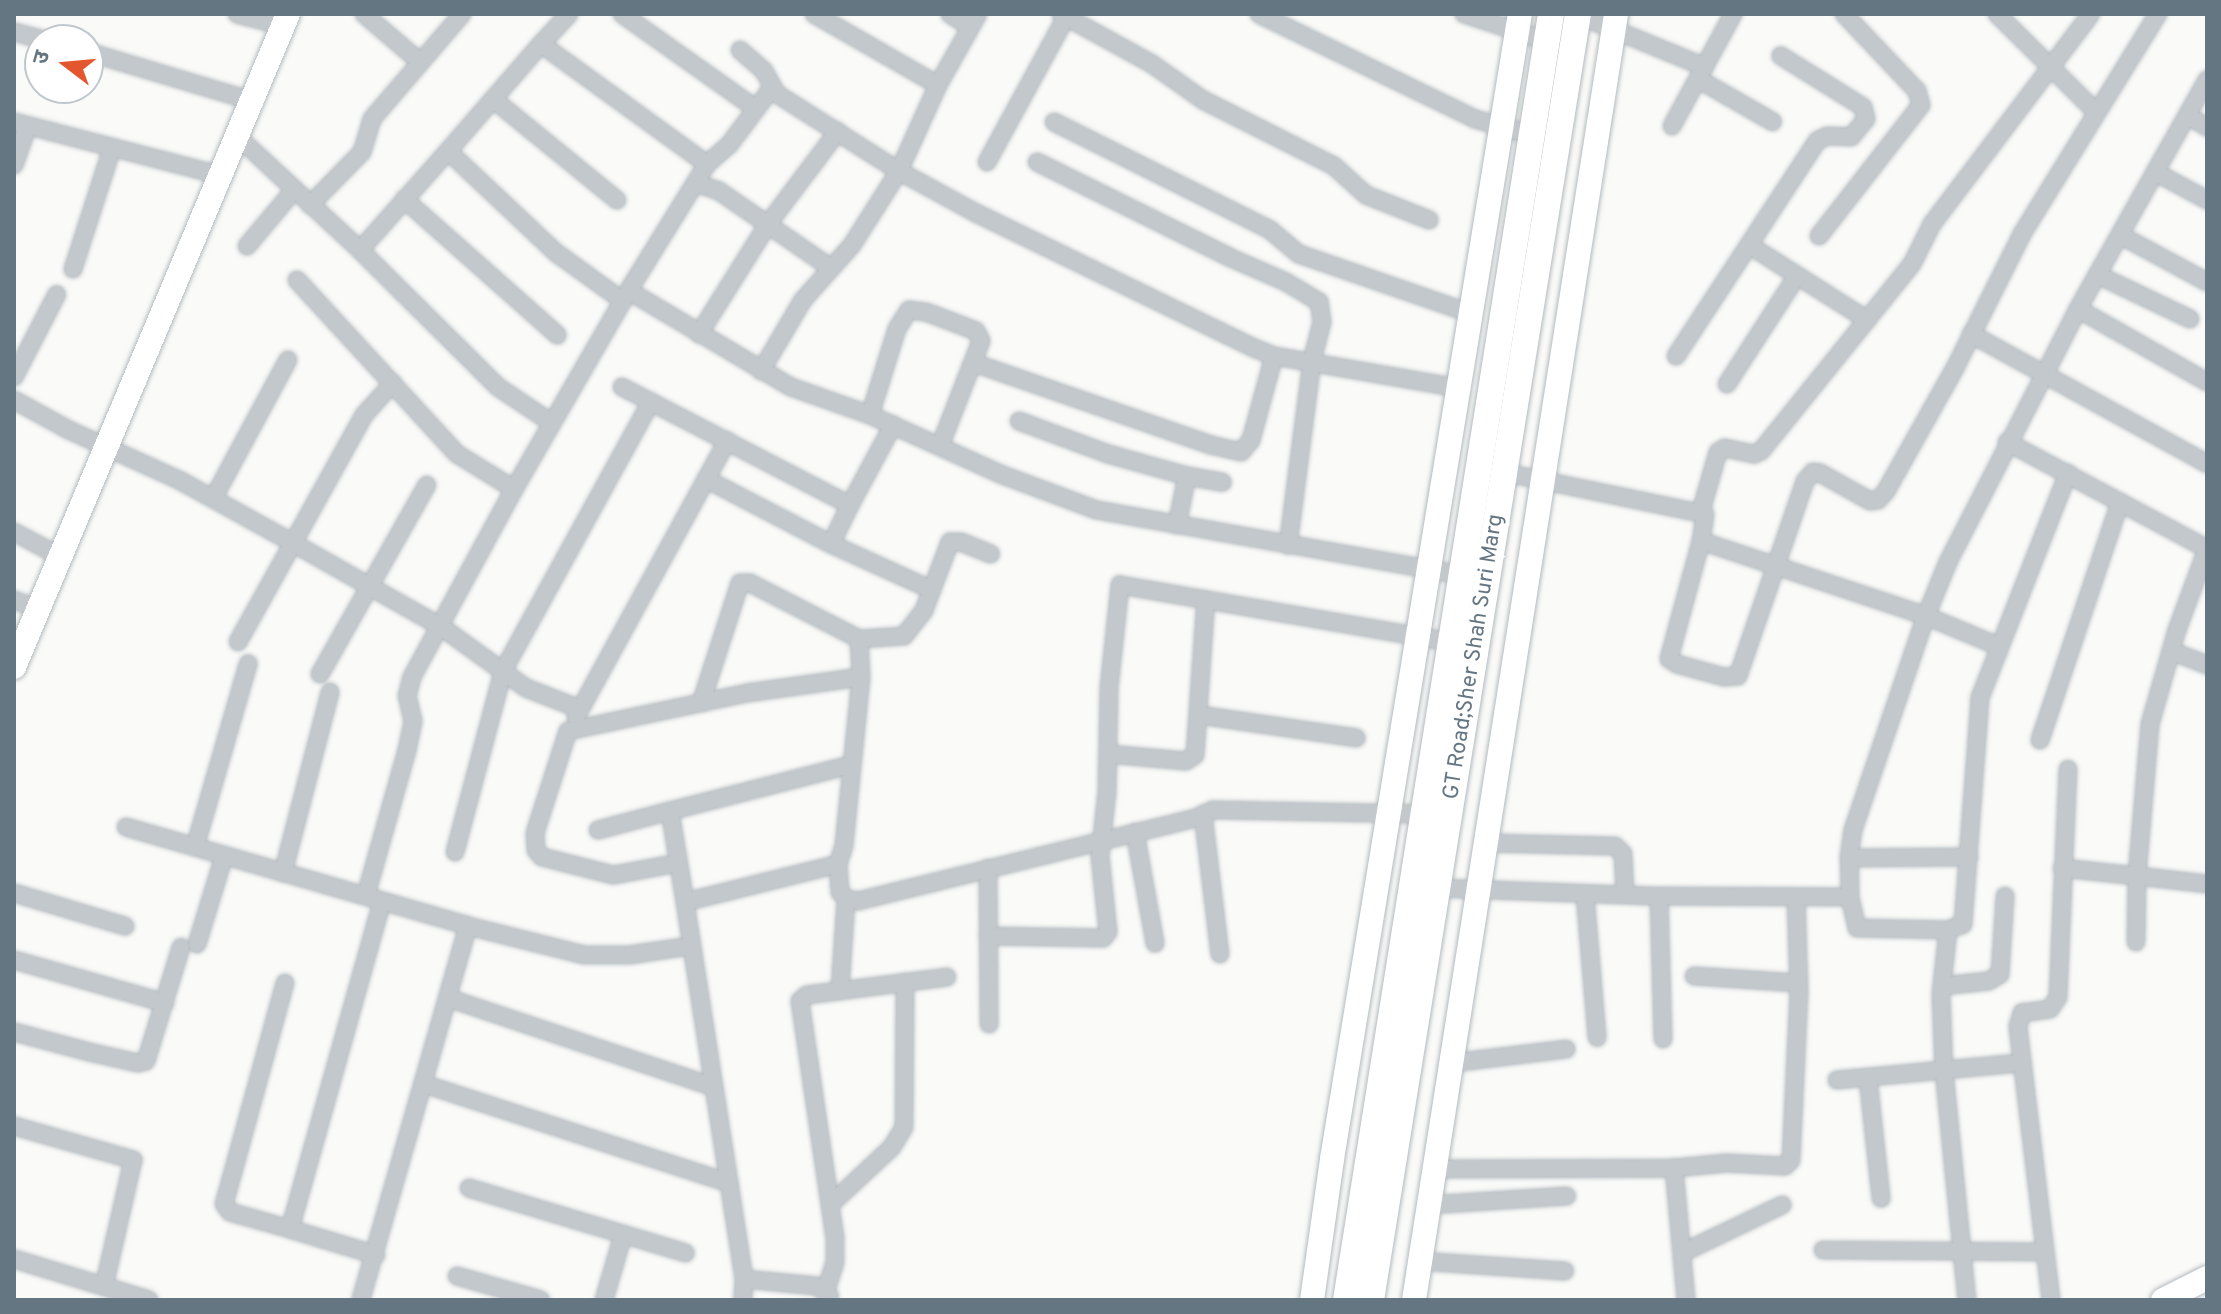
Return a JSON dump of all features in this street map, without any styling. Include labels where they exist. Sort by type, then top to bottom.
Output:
[{"type":"main road","name":"GT Road;Sher Shah Suri Marg","points":[[1371,1300],[1437,888],[1532,135],[1551,14]]},
{"type":"main road","name":"GT Road;Sher Shah Suri Marg","points":[[1346,1300],[1426,814],[1461,575],[1492,470],[1578,14]]},
{"type":"main road","points":[[14,667],[285,20]]},
{"type":"main road","points":[[1414,1300],[1480,888],[1540,479],[1614,22]]},
{"type":"main road","points":[[1312,1300],[1518,24]]},
{"type":"main road","points":[[2163,1300],[2203,1287]]},
{"type":"street","points":[[237,14],[285,20]]},
{"type":"street","points":[[364,14],[420,62]]},
{"type":"street","points":[[310,205],[362,152],[369,125],[462,14]]},
{"type":"street","points":[[360,250],[569,14]]},
{"type":"street","points":[[622,14],[755,108]]},
{"type":"street","points":[[814,14],[938,85]]},
{"type":"street","points":[[761,371],[803,300],[861,233],[899,171],[938,85],[974,21],[950,14]]},
{"type":"street","points":[[1259,14],[1475,119],[1532,135]]},
{"type":"street","points":[[1464,14],[1518,24],[1547,41]]},
{"type":"street","points":[[1578,14],[1614,22],[1701,73],[1773,122]]},
{"type":"street","points":[[1672,126],[1733,14]]},
{"type":"street","points":[[1819,236],[1921,105],[1917,91],[1844,14]]},
{"type":"street","points":[[1997,14],[2049,69],[2096,112]]},
{"type":"street","points":[[2091,14],[1932,224],[1912,264],[1761,451],[1754,454],[1725,448],[1718,452],[1701,511],[1706,520],[1701,541],[1669,648],[1669,659],[1673,663],[1724,677],[1738,676],[1805,481],[1813,472],[1830,477],[1860,498],[1878,500],[1971,334],[2022,234],[2158,14]]},
{"type":"street","points":[[987,162],[1063,16],[1152,64],[1203,100],[1334,166],[1366,195],[1429,220]]},
{"type":"street","points":[[541,44],[707,164]]},
{"type":"street","points":[[740,50],[764,71],[771,89],[899,171],[1187,317],[1274,356],[1460,388]]},
{"type":"street","points":[[1676,356],[1817,141],[1827,136],[1851,137],[1868,115],[1863,107],[1835,87],[1781,56]]},
{"type":"street","points":[[104,57],[252,101]]},
{"type":"street","points":[[2068,473],[1978,709],[1963,924],[1948,930],[1857,928],[1850,897],[1849,858],[1853,830],[1926,616],[1955,545],[2078,309],[2207,80]]},
{"type":"street","points":[[366,895],[413,721],[407,691],[514,489],[626,296],[698,184],[707,164],[729,145],[771,89]]},
{"type":"street","points":[[493,99],[617,200]]},
{"type":"street","points":[[2188,116],[2207,127]]},
{"type":"street","points":[[1054,122],[1269,229],[1299,254],[1472,314]]},
{"type":"street","points":[[14,165],[21,124],[219,175]]},
{"type":"street","points":[[699,334],[768,224],[838,131]]},
{"type":"street","points":[[237,136],[360,250],[498,387],[552,423]]},
{"type":"street","points":[[73,269],[112,148]]},
{"type":"street","points":[[448,151],[555,252],[626,296],[791,387],[870,415],[1000,474],[1097,510],[1461,575]]},
{"type":"street","points":[[1037,162],[1315,298],[1323,315],[1312,361],[1288,545]]},
{"type":"street","points":[[2155,172],[2207,200]]},
{"type":"street","points":[[698,184],[719,191],[831,268]]},
{"type":"street","points":[[247,246],[294,190]]},
{"type":"street","points":[[404,199],[557,335]]},
{"type":"street","points":[[2120,235],[2207,282]]},
{"type":"street","points":[[1749,245],[1867,320]]},
{"type":"street","points":[[2098,275],[2190,319]]},
{"type":"street","points":[[1727,384],[1797,276]]},
{"type":"street","points":[[297,280],[457,454],[514,489]]},
{"type":"street","points":[[14,377],[57,294]]},
{"type":"street","points":[[2078,309],[2207,382]]},
{"type":"street","points":[[870,415],[897,329],[909,310],[926,312],[979,332],[981,341],[974,363],[940,446]]},
{"type":"street","points":[[1971,334],[2207,464]]},
{"type":"street","points":[[974,363],[1211,445],[1241,452],[1251,440],[1274,356]]},
{"type":"street","points":[[213,499],[288,360]]},
{"type":"street","points":[[238,642],[364,415],[393,383]]},
{"type":"street","points":[[622,387],[850,505]]},
{"type":"street","points":[[15,402],[213,499],[440,626],[526,688],[580,709]]},
{"type":"street","points":[[455,852],[503,671],[651,402]]},
{"type":"street","points":[[1019,421],[1108,454],[1187,476],[1222,482]]},
{"type":"street","points":[[831,544],[893,425]]},
{"type":"street","points":[[678,863],[613,875],[552,862],[536,850],[535,833],[557,754],[727,441]]},
{"type":"street","points":[[2007,442],[2207,549],[2171,651],[2146,749],[2137,876],[2136,942]]},
{"type":"street","points":[[1492,470],[1701,511]]},
{"type":"street","points":[[1177,525],[1187,476]]},
{"type":"street","points":[[706,479],[831,544],[932,590]]},
{"type":"street","points":[[320,674],[368,584],[427,485]]},
{"type":"street","points":[[2040,740],[2120,502]]},
{"type":"street","points":[[14,532],[61,557]]},
{"type":"street","points":[[1701,541],[1926,616],[2000,647]]},
{"type":"street","points":[[701,703],[740,583],[750,583],[859,639],[908,634],[932,590],[950,542],[961,542],[991,554]]},
{"type":"street","points":[[988,936],[1106,936],[1108,926],[1100,856],[1118,586],[1122,584],[1450,642]]},
{"type":"street","points":[[1108,754],[1192,759],[1199,740],[1206,599]]},
{"type":"street","points":[[14,600],[39,609]]},
{"type":"street","points":[[840,990],[846,899],[840,892],[838,864],[844,845],[861,677],[859,639]]},
{"type":"street","points":[[2171,651],[2207,665]]},
{"type":"street","points":[[195,847],[248,664]]},
{"type":"street","points":[[571,728],[861,677]]},
{"type":"street","points":[[283,873],[330,692]]},
{"type":"street","points":[[1199,715],[1356,738]]},
{"type":"street","points":[[598,830],[851,765]]},
{"type":"street","points":[[2051,1300],[2022,1063],[2020,1015],[2050,1009],[2058,997],[2068,769]]},
{"type":"street","points":[[846,899],[865,900],[1227,808],[1426,814]]},
{"type":"street","points":[[670,811],[744,1279],[743,1300]]},
{"type":"street","points":[[1203,814],[1220,954]]},
{"type":"street","points":[[126,827],[468,926],[594,956],[629,955],[691,946]]},
{"type":"street","points":[[1135,832],[1155,943]]},
{"type":"street","points":[[1486,843],[1615,846],[1623,854],[1625,895]]},
{"type":"street","points":[[14,1032],[142,1063],[148,1056],[165,1003],[224,856]]},
{"type":"street","points":[[1849,858],[1969,857]]},
{"type":"street","points":[[685,902],[838,864]]},
{"type":"street","points":[[988,868],[989,1024]]},
{"type":"street","points":[[2062,868],[2207,884]]},
{"type":"street","points":[[1437,888],[1659,896],[1850,897]]},
{"type":"street","points":[[14,893],[125,926]]},
{"type":"street","points":[[1585,894],[1597,1037]]},
{"type":"street","points":[[1659,896],[1663,1039]]},
{"type":"street","points":[[1942,986],[1989,981],[2000,974],[2005,896]]},
{"type":"street","points":[[1434,1169],[1674,1168],[1695,1164],[1785,1166],[1790,1163],[1798,983],[1796,897]]},
{"type":"street","points":[[290,1229],[382,902]]},
{"type":"street","points":[[361,1300],[468,926]]},
{"type":"street","points":[[1948,930],[1942,986],[1944,1071],[1965,1254],[1967,1300]]},
{"type":"street","points":[[14,960],[165,1003]]},
{"type":"street","points":[[1694,976],[1798,983]]},
{"type":"street","points":[[744,1279],[817,1286],[828,1295],[836,1249],[799,1007],[802,997],[947,977]]},
{"type":"street","points":[[831,1204],[892,1147],[904,1127],[905,982]]},
{"type":"street","points":[[285,983],[224,1204],[230,1212],[376,1255]]},
{"type":"street","points":[[448,998],[714,1087]]},
{"type":"street","points":[[1451,1063],[1566,1049]]},
{"type":"street","points":[[1837,1080],[2022,1063]]},
{"type":"street","points":[[1868,1078],[1881,1198]]},
{"type":"street","points":[[424,1084],[729,1183]]},
{"type":"street","points":[[14,1126],[133,1160],[104,1287]]},
{"type":"street","points":[[1674,1168],[1686,1300]]},
{"type":"street","points":[[469,1188],[685,1253]]},
{"type":"street","points":[[1428,1205],[1567,1196]]},
{"type":"street","points":[[1684,1252],[1782,1205]]},
{"type":"street","points":[[604,1300],[623,1235]]},
{"type":"street","points":[[1823,1250],[1965,1254],[2043,1252]]},
{"type":"street","points":[[14,1259],[149,1300]]},
{"type":"street","points":[[1419,1261],[1565,1271]]},
{"type":"street","points":[[457,1276],[541,1300]]}]
